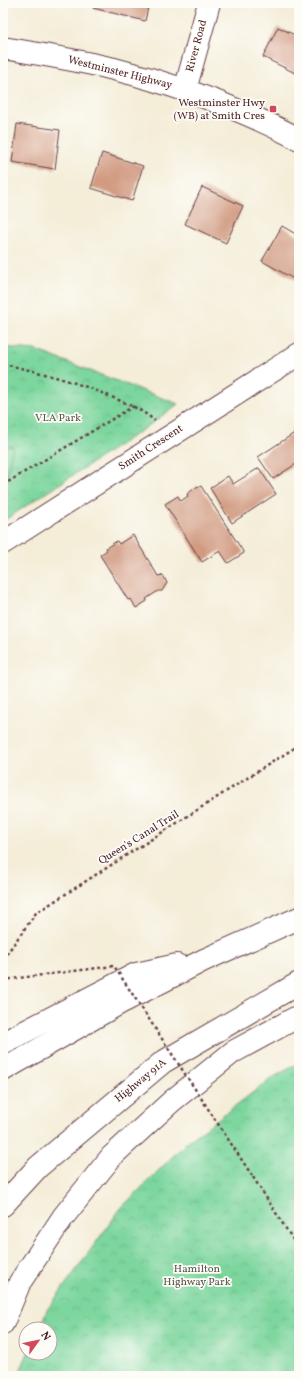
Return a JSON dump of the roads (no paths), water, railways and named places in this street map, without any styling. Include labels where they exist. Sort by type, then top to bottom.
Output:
[{"type":"main road","name":"River Road","points":[[185,90],[209,3]]},
{"type":"main road","name":"Westminster Highway","points":[[3,48],[114,69],[185,90],[266,123],[299,139]]},
{"type":"main road","name":"Smith Crescent","points":[[3,543],[299,354]]},
{"type":"main road","points":[[3,1070],[120,1004],[204,960],[299,918]]},
{"type":"main road","points":[[3,1043],[136,974],[204,960]]},
{"type":"main road","name":"Highway 91A","points":[[3,1205],[38,1167],[163,1062],[299,983]]},
{"type":"main road","points":[[3,1323],[20,1282],[63,1217],[112,1156],[172,1100],[233,1052],[299,1016]]},
{"type":"place","name":"Westminster Hwy (WB) at Smith Cres","points":[[273,109]]},
{"type":"park label","name":"VLA Park","points":[[58,418]]},
{"type":"park label","name":"Hamilton Highway Park","points":[[197,1275]]}]
